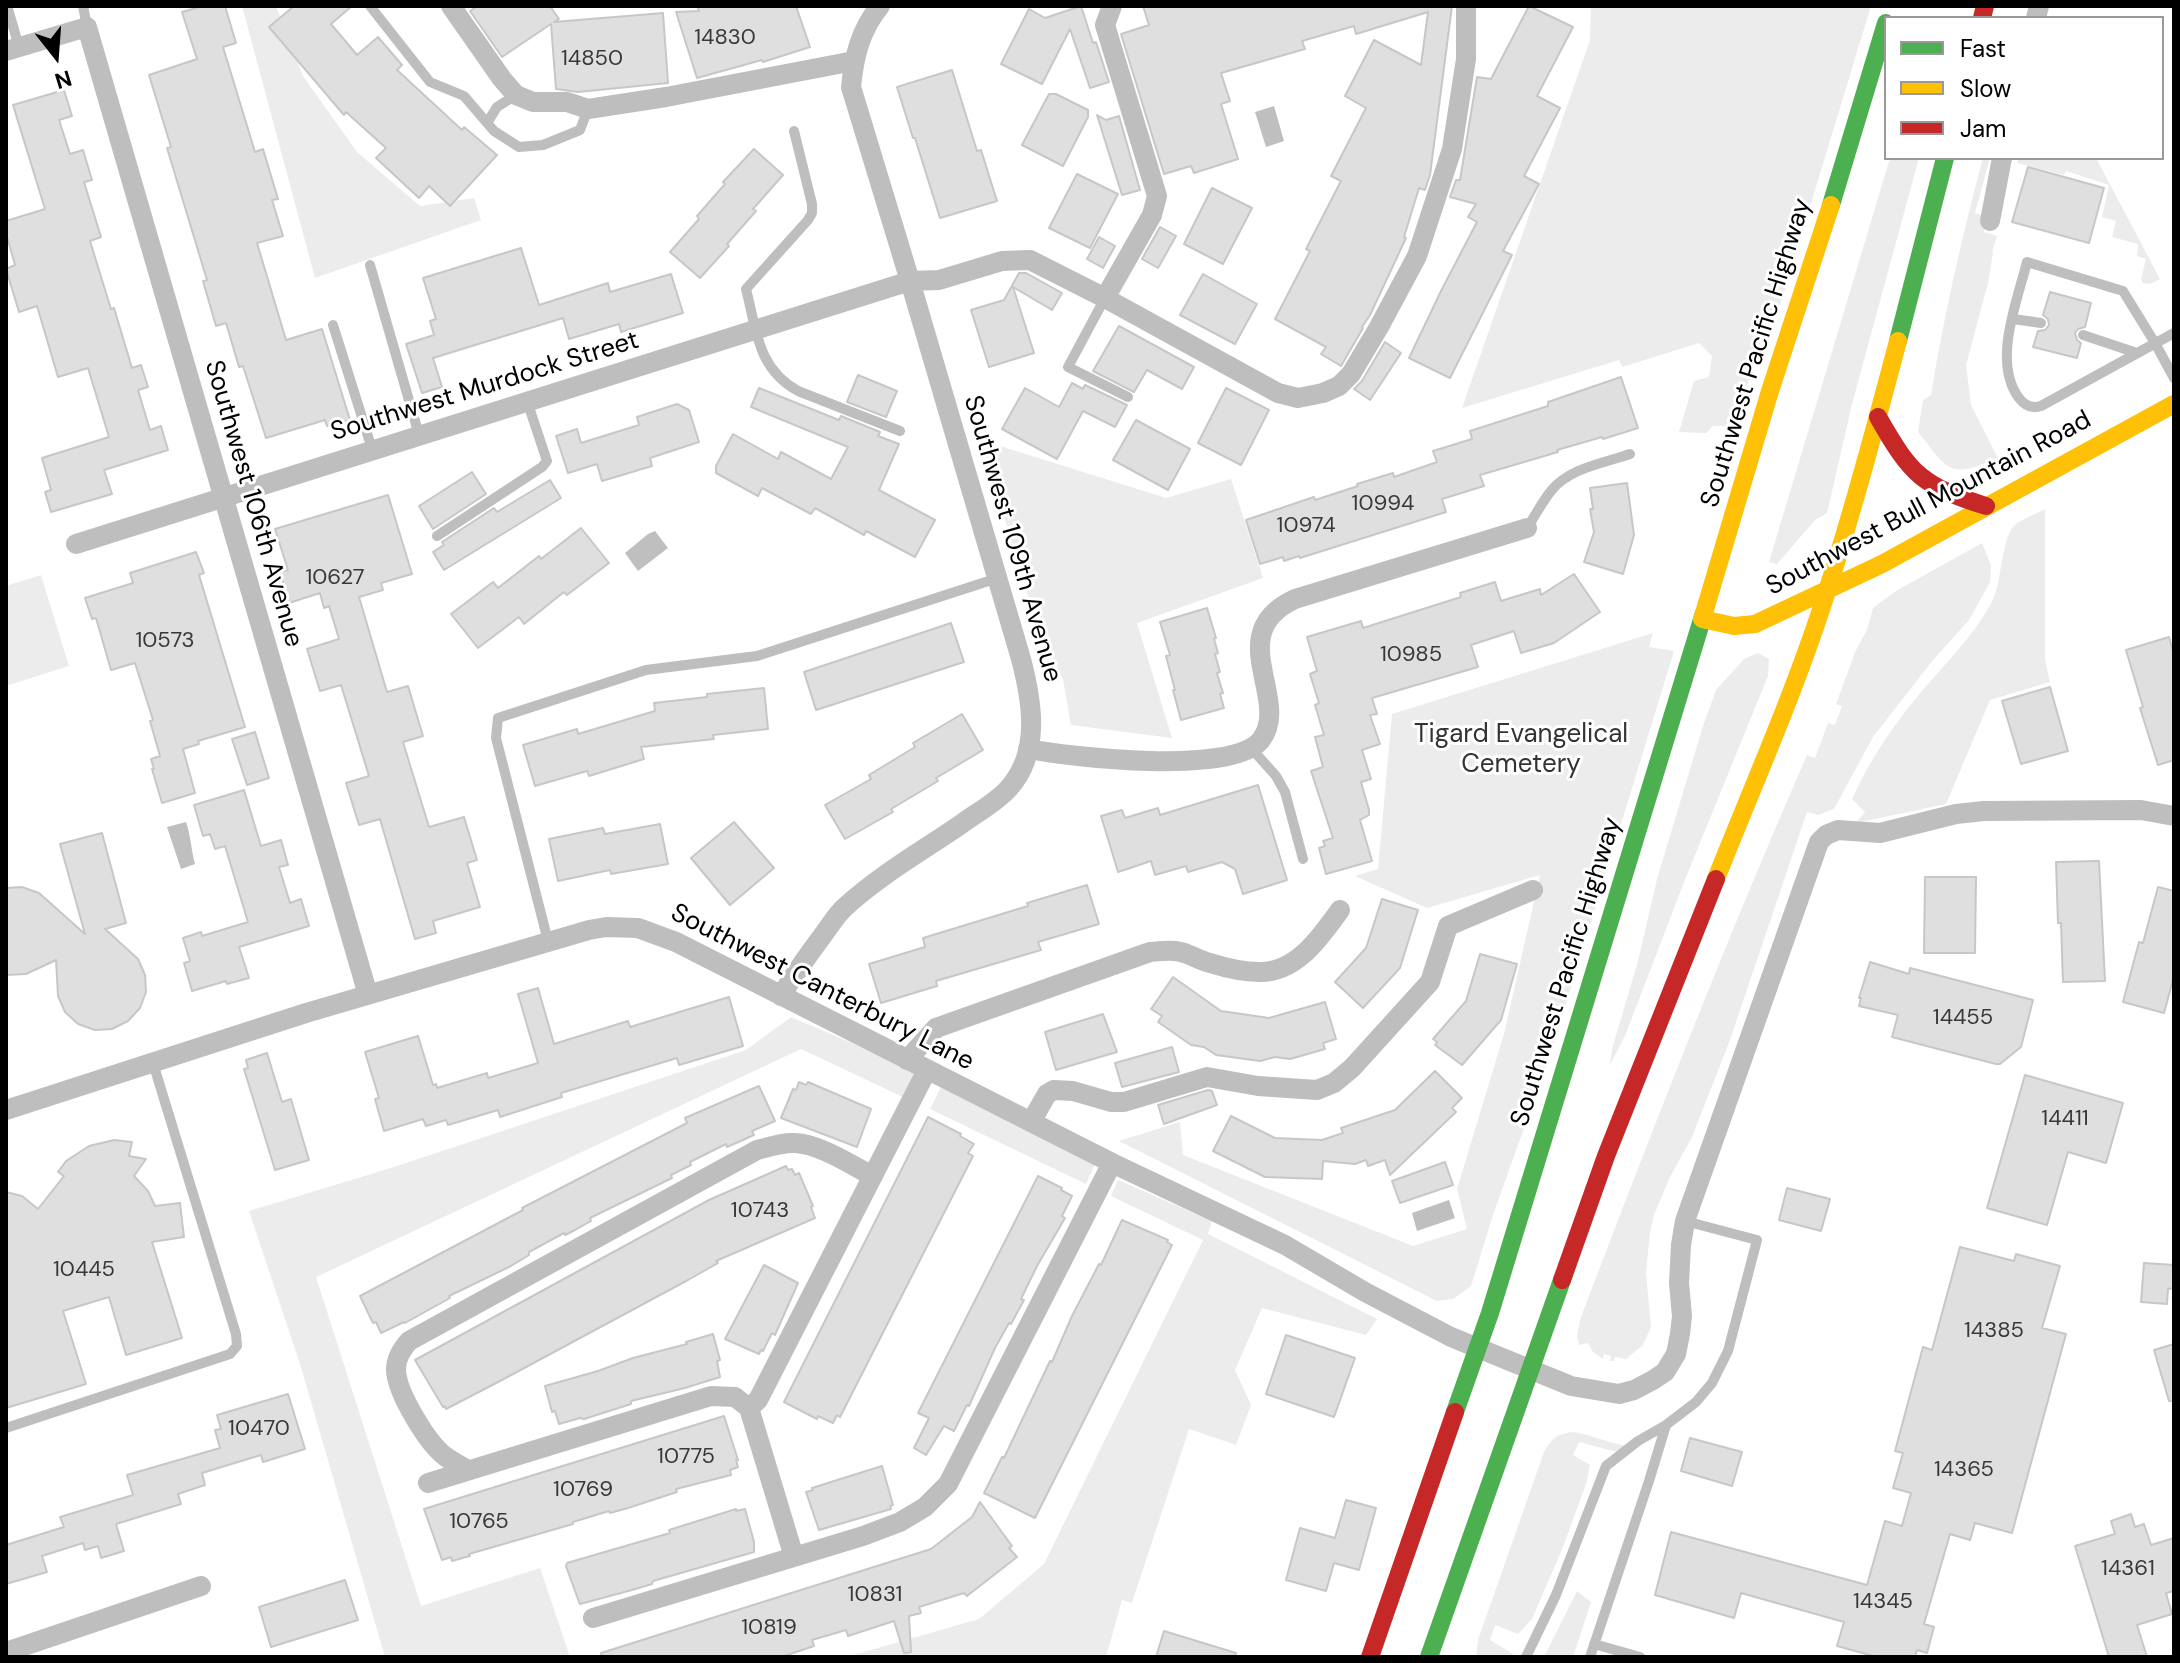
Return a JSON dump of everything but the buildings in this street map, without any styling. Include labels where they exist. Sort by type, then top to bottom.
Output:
[{"type":"main road","name":"Southwest Pacific Highway","points":[[1370,1657],[1490,1313],[1770,391],[1884,31]]},
{"type":"main road","points":[[1429,1657],[1611,1142],[1793,686],[1828,589],[1878,417],[1944,160]]},
{"type":"main road","name":"Southwest Bull Mountain Road","points":[[1702,619],[1734,626],[1755,624],[1882,564],[2174,404]]},
{"type":"main road","points":[[1878,417],[1905,464],[1922,481],[1951,496],[1986,506]]},
{"type":"street","points":[[451,6],[502,79],[516,95],[533,102],[567,102],[588,109],[854,61]]},
{"type":"street","name":"Southwest 109th Avenue","points":[[781,996],[842,909],[988,806],[1010,787],[1028,749],[1032,712],[1030,694],[998,578],[851,87],[861,36],[880,6]]},
{"type":"street","points":[[1105,298],[1152,215],[1157,196],[1105,25],[1112,6]]},
{"type":"street","name":"Southwest Murdock Street","points":[[76,544],[910,281],[939,280],[1002,261],[1030,260],[1278,393],[1298,398],[1323,393],[1339,386],[1351,374],[1417,256],[1452,149],[1466,59],[1466,6]]},
{"type":"street","points":[[12,49],[87,27]]},
{"type":"street","name":"Southwest 106th Avenue","points":[[87,27],[368,995]]},
{"type":"street","points":[[1990,221],[2002,160]]},
{"type":"street","points":[[1028,749],[1176,762],[1213,760],[1251,748],[1260,741],[1266,730],[1268,717],[1260,645],[1267,621],[1276,609],[1295,599],[1527,528]]},
{"type":"street","name":"Southwest Canterbury Lane","points":[[6,1110],[548,941],[606,927],[638,928],[676,942],[1112,1163],[1285,1245],[1451,1337],[1571,1386],[1619,1394],[1634,1390],[1665,1372],[1676,1354],[1682,1316],[1679,1283],[1685,1221],[1819,842],[1838,830],[1880,833],[1956,814],[1984,811],[2141,810],[2174,816]]},
{"type":"street","points":[[1031,1122],[1047,1094],[1054,1090],[1124,1102],[1207,1077],[1258,1086],[1317,1090],[1334,1083],[1352,1068],[1430,982],[1448,926],[1533,890]]},
{"type":"street","points":[[907,1060],[936,1028],[1150,952],[1183,952],[1207,963],[1263,973],[1284,966],[1302,956],[1340,910]]},
{"type":"street","points":[[749,1408],[758,1400],[927,1070]]},
{"type":"street","points":[[468,1470],[444,1456],[427,1435],[401,1391],[396,1369],[400,1351],[409,1341],[757,1150],[777,1144],[797,1143],[825,1152],[873,1176]]},
{"type":"street","points":[[593,1618],[900,1522],[925,1507],[948,1484],[1112,1163]]},
{"type":"street","points":[[428,1483],[711,1396],[735,1397],[749,1408],[794,1557]]},
{"type":"street","points":[[6,1652],[201,1586]]},
{"type":"lane","points":[[83,6],[87,27]]},
{"type":"lane","points":[[370,6],[430,82],[464,96],[494,131],[519,147],[543,145],[580,130],[588,109]]},
{"type":"lane","points":[[6,7],[12,49]]},
{"type":"lane","points":[[487,123],[497,107],[516,95]]},
{"type":"lane","points":[[794,131],[812,213],[746,289],[760,349],[766,363],[784,383],[900,431]]},
{"type":"lane","points":[[2174,333],[2155,343],[2034,408],[2020,399],[2009,377],[2006,353],[2027,262],[2123,291],[2155,343],[2174,378]]},
{"type":"lane","points":[[370,265],[419,435]]},
{"type":"lane","points":[[1105,298],[1068,367],[1128,397]]},
{"type":"lane","points":[[2013,319],[2041,323]]},
{"type":"lane","points":[[333,325],[372,449]]},
{"type":"lane","points":[[2083,335],[2137,353]]},
{"type":"lane","points":[[437,536],[547,461],[527,401]]},
{"type":"lane","points":[[1527,528],[1553,488],[1565,478],[1577,471],[1630,454]]},
{"type":"lane","points":[[548,941],[496,738],[498,718],[646,670],[757,656],[998,578]]},
{"type":"lane","points":[[1251,748],[1276,776],[1285,792],[1303,859]]},
{"type":"lane","points":[[6,1428],[230,1354],[237,1346],[236,1334],[153,1063]]},
{"type":"lane","points":[[1526,1657],[1556,1595],[1606,1466],[1696,1402],[1712,1383],[1728,1351],[1757,1240],[1685,1221]]},
{"type":"lane","points":[[1590,1657],[1666,1425]]},
{"type":"lane","points":[[1594,1644],[1640,1657]]},
{"type":"green space","points":[[242,6],[276,6],[303,76],[357,152],[420,206],[474,198],[481,220],[315,278]]},
{"type":"green space","points":[[1591,6],[1871,6],[1774,325],[1766,323],[1735,426],[1713,426],[1706,433],[1679,432],[1694,381],[1709,377],[1712,356],[1699,343],[1622,367],[1619,360],[1462,408],[1590,40]]},
{"type":"green space","points":[[1889,160],[1918,160],[1852,404],[1827,513],[1815,520],[1777,564],[1769,562]]},
{"type":"green space","points":[[1982,160],[1989,160],[1975,213],[1986,217],[1984,232],[1997,236],[1966,365],[1971,405],[1998,458],[1968,469],[1958,469],[1943,463],[1918,432],[1923,400],[1931,395]]},
{"type":"green space","points":[[2018,160],[2097,160],[2160,279],[2150,284],[2143,283],[2141,279],[2146,259],[2137,256],[2138,244],[2112,237],[2116,221],[2102,217],[2109,185],[2066,171],[2064,175],[2017,163]]},
{"type":"green space","points":[[981,440],[1166,498],[1231,479],[1263,578],[1137,623],[1172,738],[1071,725],[1063,679],[1043,646]]},
{"type":"green space","points":[[2045,509],[2045,660],[2050,682],[1990,700],[1946,804],[1856,823],[1865,812],[1852,799],[1875,756],[1902,716],[1968,638],[1991,604],[2011,529]]},
{"type":"green space","points":[[1982,543],[1991,565],[1990,582],[1969,620],[1933,660],[1873,737],[1834,809],[1818,815],[1807,812],[1730,1040],[1692,1137],[1654,1215],[1646,1273],[1651,1327],[1643,1345],[1626,1359],[1615,1357],[1614,1361],[1610,1361],[1611,1356],[1604,1354],[1603,1359],[1593,1352],[1588,1343],[1579,1345],[1577,1335],[1581,1317],[1691,1034],[1807,755],[1815,758],[1828,723],[1835,725],[1842,706],[1836,704],[1873,608],[1896,591]]},
{"type":"green space","points":[[41,575],[69,666],[6,686],[6,586]]},
{"type":"green space","name":"Tigard Evangelical Cemetery","points":[[1653,633],[1649,647],[1674,651],[1552,1050],[1471,1286],[1453,1299],[1437,1301],[1119,1141],[1180,1122],[1183,1155],[1413,1246],[1467,1229],[1457,1189],[1504,1034],[1540,875],[1427,908],[1355,876],[1378,869],[1392,714]]},
{"type":"green space","points":[[1758,653],[1769,659],[1768,676],[1625,1036],[1610,1065],[1657,879],[1703,726],[1716,690],[1744,659]]},
{"type":"green space","points":[[791,1017],[918,1071],[905,1098],[801,1049],[316,1277],[421,1606],[540,1568],[570,1657],[385,1657],[301,1367],[249,1211],[391,1168],[746,1050]]},
{"type":"green space","points":[[941,1087],[1096,1162],[1086,1184],[930,1109]]},
{"type":"green space","points":[[1118,1180],[1212,1221],[1208,1234],[1377,1319],[1366,1335],[1262,1308],[1235,1370],[1251,1405],[1236,1445],[1189,1429],[1132,1603],[1122,1600],[1106,1657],[846,1657],[979,1619],[1044,1564],[1203,1240],[1111,1196]]},
{"type":"green space","points":[[1573,1432],[1627,1446],[1623,1450],[1613,1451],[1579,1442],[1573,1455],[1590,1465],[1586,1484],[1532,1619],[1518,1634],[1495,1625],[1490,1640],[1513,1654],[1512,1657],[1476,1657],[1478,1640],[1544,1452],[1556,1438]]},
{"type":"green space","points":[[1577,1591],[1591,1602],[1573,1657],[1544,1657]]},
{"type":"shaded area","points":[[1274,106],[1284,141],[1266,147],[1255,112]]},
{"type":"shaded area","points":[[655,531],[668,548],[638,571],[625,553]]},
{"type":"shaded area","points":[[186,822],[195,864],[181,869],[167,827]]},
{"type":"shaded area","points":[[1449,1200],[1455,1218],[1417,1231],[1412,1213]]},
{"type":"traffic: fast","points":[[1831,205],[1884,30]]},
{"type":"traffic: fast","points":[[1898,341],[1944,160]]},
{"type":"traffic: fast","points":[[1455,1412],[1490,1313],[1704,613]]},
{"type":"traffic: fast","points":[[1429,1657],[1562,1280]]},
{"type":"traffic: slow","points":[[1704,613],[1770,391],[1831,205]]},
{"type":"traffic: slow","points":[[1716,879],[1816,625],[1856,496],[1898,341]]},
{"type":"traffic: slow","points":[[1702,619],[1734,626],[1755,624],[1882,564],[2174,404]]},
{"type":"traffic: jam","points":[[1982,16],[1985,6]]},
{"type":"traffic: jam","points":[[1878,417],[1900,453],[1920,476],[1947,492],[1986,506]]},
{"type":"traffic: jam","points":[[1562,1280],[1606,1156],[1716,879]]},
{"type":"traffic: jam","points":[[1370,1657],[1455,1412]]}]
